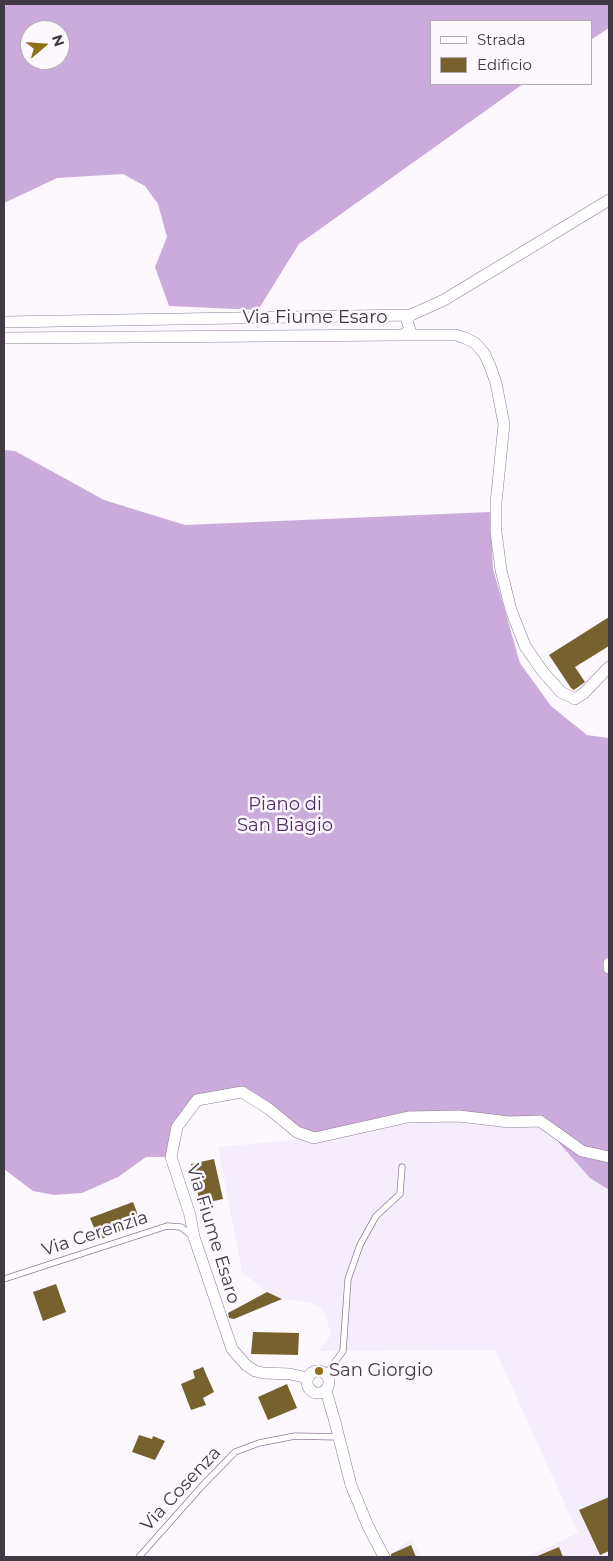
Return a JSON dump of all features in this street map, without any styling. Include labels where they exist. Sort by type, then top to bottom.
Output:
[{"type":"street","name":"Via Fiume Esaro","points":[[4,338],[403,335],[410,330],[407,320],[411,315],[444,300],[609,200]]},
{"type":"street","points":[[4,322],[411,315]]},
{"type":"street","points":[[403,335],[456,335],[465,338],[475,343],[484,353],[490,366],[498,391],[504,424],[496,503],[496,532],[500,570],[511,610],[525,646],[543,672],[561,692],[575,699],[584,693],[609,667]]},
{"type":"street","points":[[609,963],[609,968]]},
{"type":"street","name":"Via Fiume Esaro","points":[[308,1378],[290,1374],[256,1371],[246,1365],[232,1350],[194,1237],[190,1215],[171,1157],[177,1127],[197,1100],[242,1092],[269,1109],[297,1132],[314,1138],[408,1117],[459,1116],[509,1122],[540,1121],[582,1151],[609,1157]]},
{"type":"street","points":[[326,1391],[319,1394],[312,1392],[308,1386],[308,1378],[314,1372],[322,1372],[329,1378],[326,1391],[351,1485],[368,1526],[384,1557]]},
{"type":"lane","points":[[326,1374],[343,1351],[348,1279],[360,1245],[376,1216],[400,1194],[402,1167]]},
{"type":"lane","name":"Via Cerenzia","points":[[4,1279],[167,1226],[182,1227],[194,1237]]},
{"type":"lane","name":"Via Cosenza","points":[[139,1557],[235,1452],[260,1443],[295,1436],[338,1437]]},
{"type":"shaded area","points":[[408,1117],[540,1121],[605,1189],[609,1190],[609,1557],[526,1557],[578,1533],[495,1350],[318,1351],[331,1335],[325,1313],[321,1308],[313,1303],[282,1299],[267,1292],[242,1272],[218,1147],[314,1138]]},
{"type":"shaded area","points":[[412,1538],[421,1557],[395,1557],[393,1552]]},
{"type":"green space","points":[[4,4],[609,4],[609,28],[593,38],[593,20],[430,20],[430,85],[522,85],[299,244],[258,310],[169,306],[155,267],[167,237],[158,204],[145,186],[123,174],[57,178],[4,203]]},
{"type":"green space","name":"Piano di San Biagio","points":[[4,450],[15,451],[104,500],[185,525],[490,512],[493,569],[520,663],[551,706],[587,735],[609,738],[609,1190],[590,1178],[540,1121],[408,1117],[314,1138],[242,1092],[197,1100],[177,1127],[171,1157],[146,1157],[118,1177],[82,1193],[54,1195],[33,1191],[4,1169]]},
{"type":"building","points":[[609,617],[609,646],[575,667],[585,682],[574,690],[549,655]]},
{"type":"building","points":[[214,1159],[223,1199],[200,1204],[191,1164]]},
{"type":"building","points":[[133,1202],[141,1223],[99,1240],[90,1218]]},
{"type":"building","points":[[56,1284],[66,1312],[43,1321],[33,1292]]},
{"type":"building","points":[[267,1292],[282,1299],[234,1319],[229,1318],[228,1313]]},
{"type":"building","points":[[253,1332],[299,1333],[298,1355],[251,1354]]},
{"type":"building","points":[[203,1367],[214,1392],[203,1398],[206,1405],[191,1410],[181,1384],[195,1378],[193,1371]]},
{"type":"building","points":[[287,1384],[297,1408],[268,1420],[258,1397]]},
{"type":"building","points":[[139,1435],[152,1439],[153,1436],[165,1441],[155,1460],[132,1452]]},
{"type":"building","points":[[609,1497],[609,1551],[600,1555],[579,1510]]},
{"type":"building","points":[[411,1545],[416,1557],[391,1557],[391,1554]]},
{"type":"building","points":[[559,1547],[563,1557],[535,1557]]},
{"type":"place","name":"San Giorgio","points":[[319,1371]]}]
